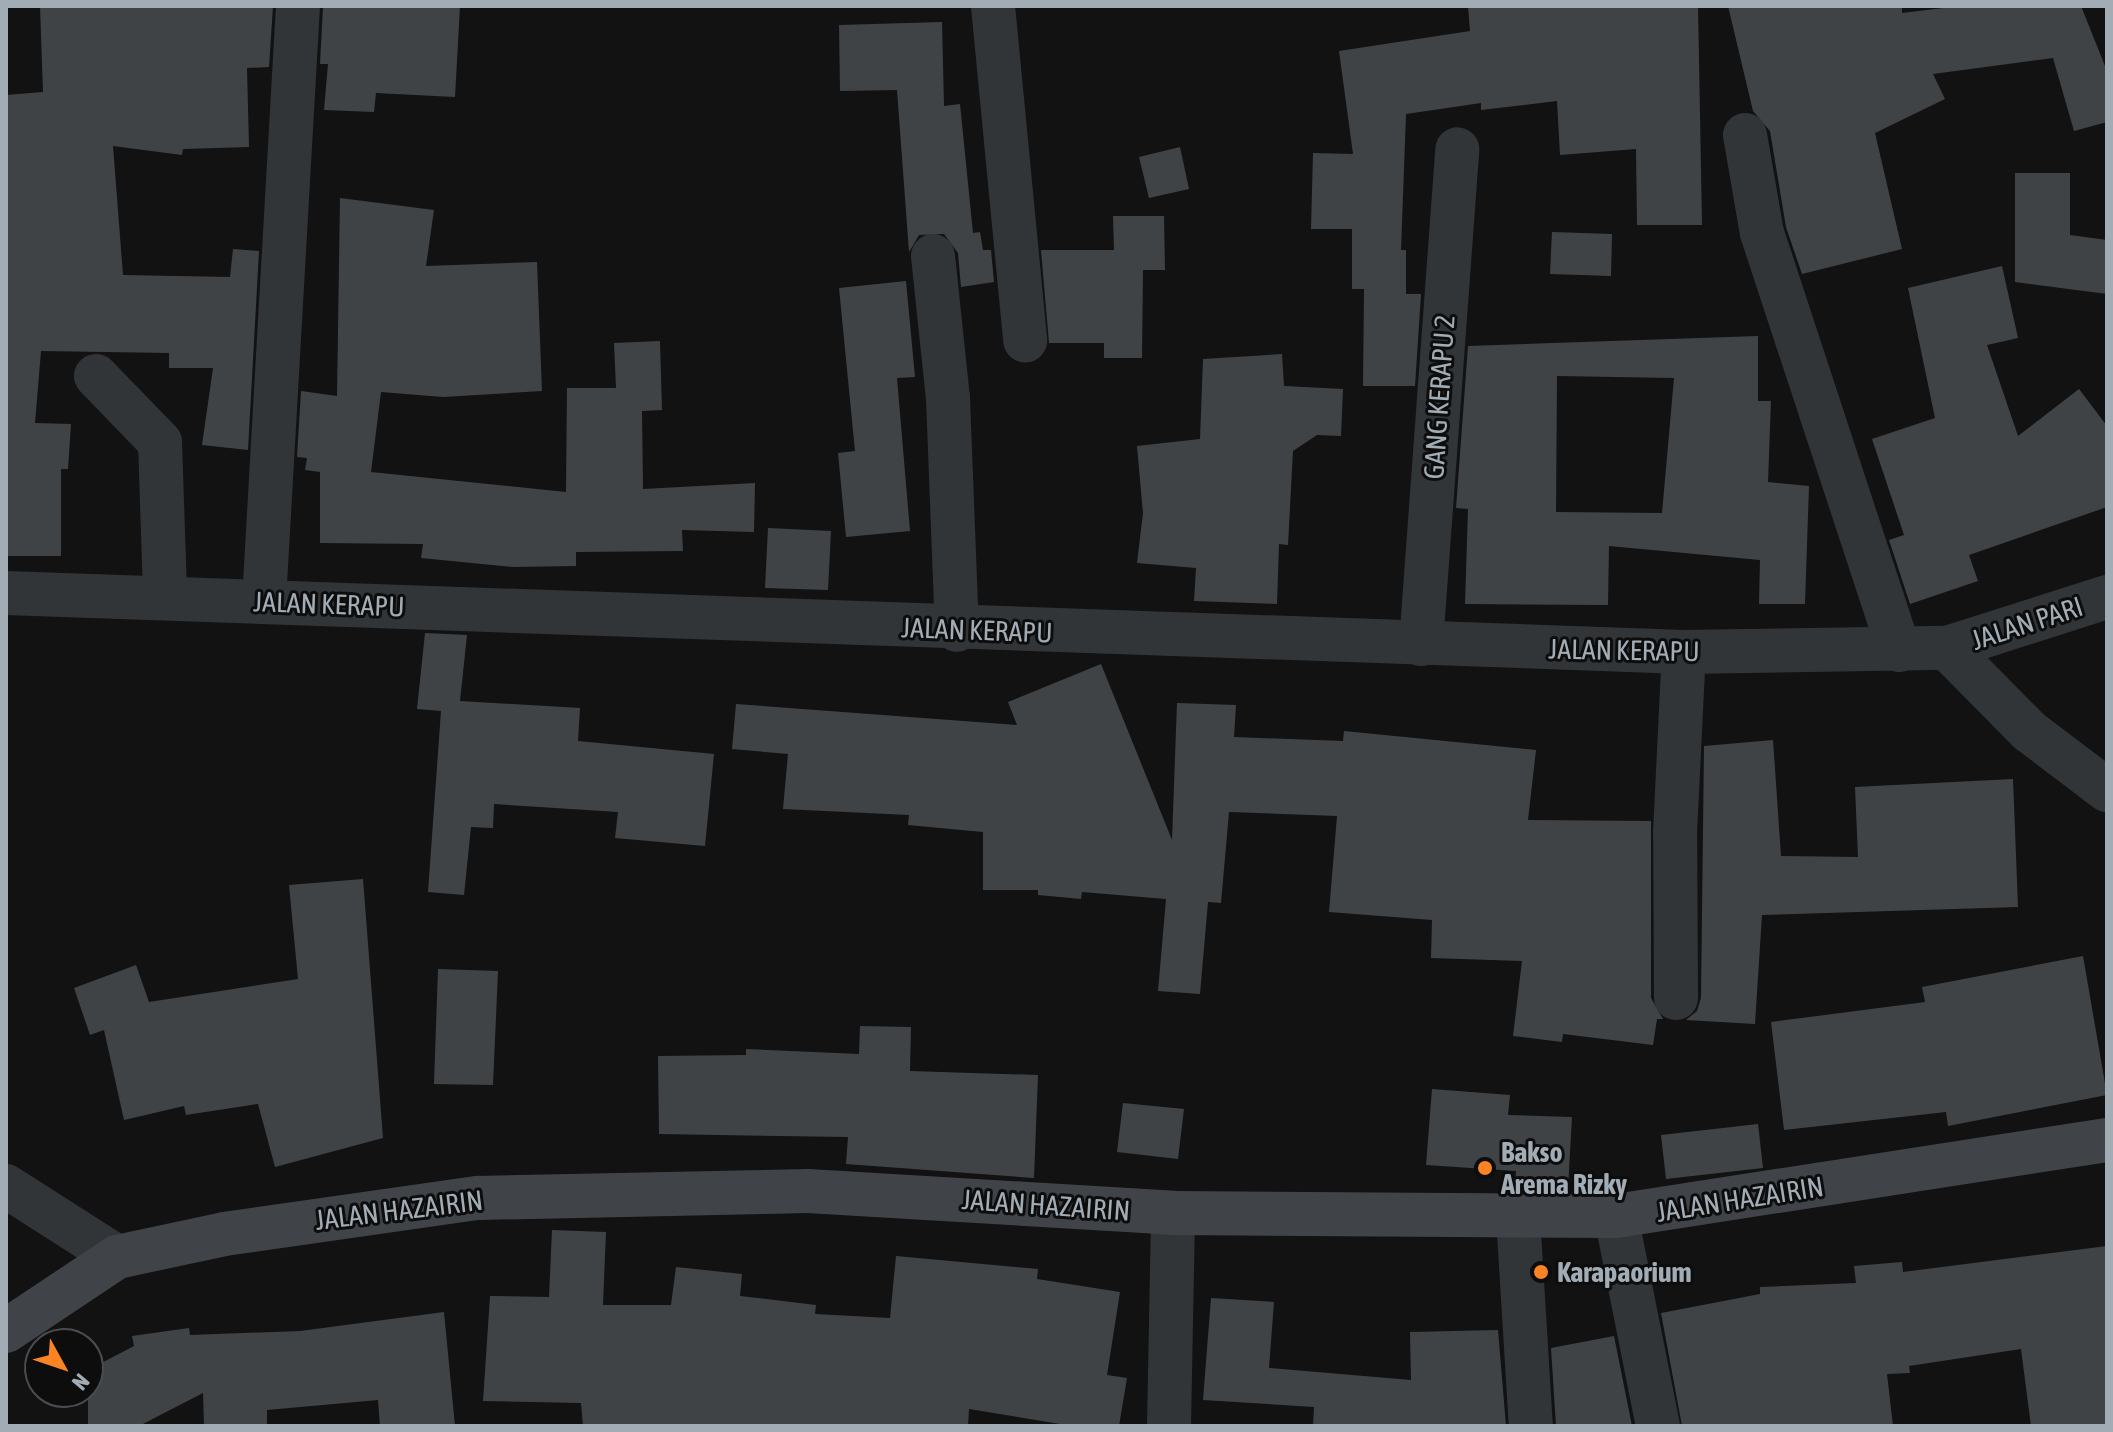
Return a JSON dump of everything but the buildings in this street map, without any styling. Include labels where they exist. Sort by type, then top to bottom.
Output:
[{"type":"main road","name":"JALAN HAZAIRIN","points":[[6,1331],[117,1257],[313,1221],[478,1198],[565,1193],[808,1191],[1173,1213],[1616,1216],[2107,1140]]},
{"type":"street","points":[[264,601],[298,6]]},
{"type":"street","points":[[993,6],[1025,340]]},
{"type":"street","points":[[1745,135],[1762,233],[1899,650]]},
{"type":"street","name":"GANG KERAPU 2","points":[[1421,644],[1457,149]]},
{"type":"street","points":[[933,256],[948,398],[957,630]]},
{"type":"street","points":[[96,376],[160,442],[165,596]]},
{"type":"street","name":"JALAN KERAPU","points":[[6,593],[165,596],[957,630],[1684,652],[1947,648]]},
{"type":"street","name":"JALAN PARI","points":[[1947,648],[2107,597]]},
{"type":"street","points":[[1947,648],[2029,731],[2107,790]]},
{"type":"street","points":[[1676,998],[1675,833],[1684,652]]},
{"type":"street","points":[[6,1186],[117,1257]]},
{"type":"street","points":[[1169,1426],[1173,1213]]},
{"type":"street","points":[[1518,1216],[1531,1426]]},
{"type":"street","points":[[1616,1216],[1658,1426]]},
{"type":"place","name":"Bakso Arema Rizky","points":[[1485,1168]]},
{"type":"place","name":"Karapaorium","points":[[1541,1272]]}]
